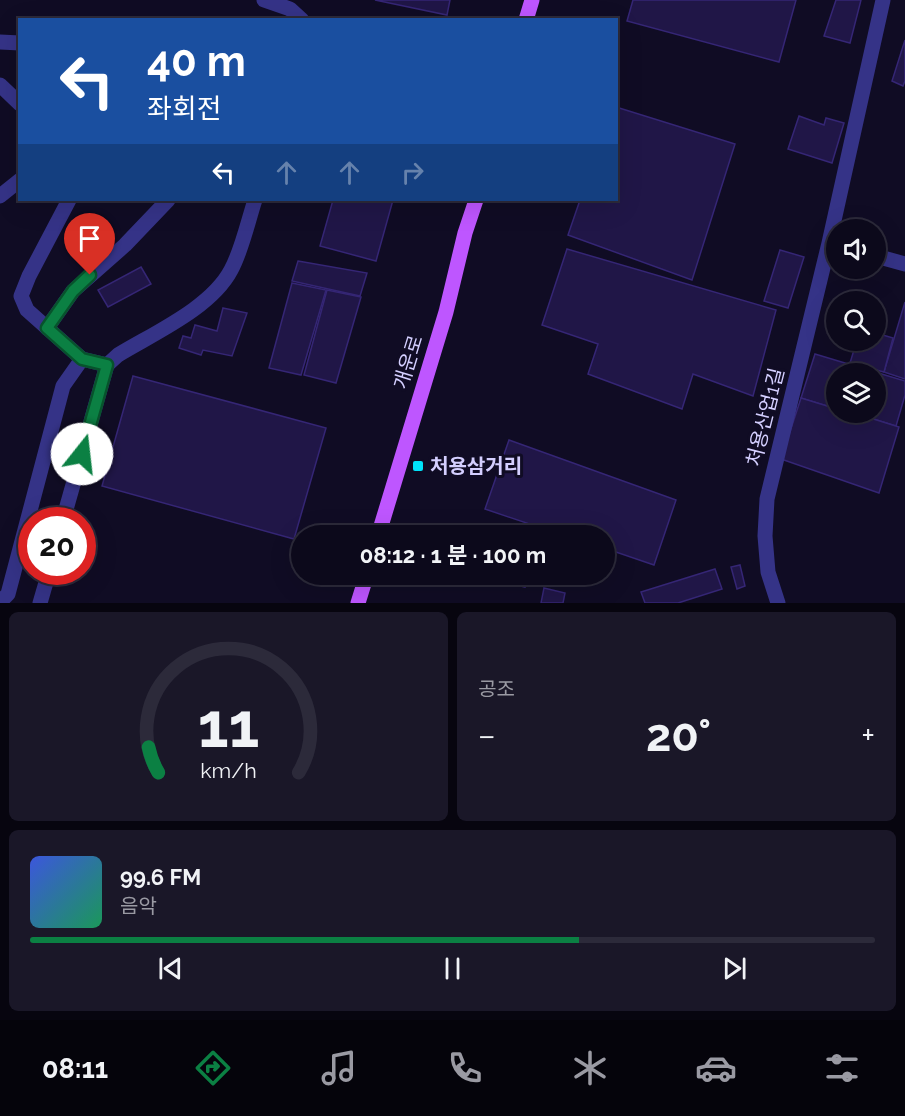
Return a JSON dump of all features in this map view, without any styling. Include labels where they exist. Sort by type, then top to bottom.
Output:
[{"type":"main road","points":[[527,18],[532,0]]},
{"type":"main road","name":"개운로","points":[[381,525],[446,312],[465,233],[476,201]]},
{"type":"main road","points":[[358,603],[364,585]]},
{"type":"street","points":[[264,0],[290,9],[300,18]]},
{"type":"street","name":"처용산업1길","points":[[838,219],[883,0]]},
{"type":"street","points":[[0,42],[18,43]]},
{"type":"street","points":[[0,85],[18,102]]},
{"type":"street","points":[[0,196],[18,182]]},
{"type":"street","points":[[68,201],[21,296],[27,310],[82,359],[107,365]]},
{"type":"street","points":[[47,328],[73,291],[124,245],[167,201]]},
{"type":"street","points":[[67,507],[107,365],[118,355],[199,306],[219,289],[232,268],[255,201]]},
{"type":"street","points":[[886,259],[905,264]]},
{"type":"street","name":"처용산업1길","points":[[778,603],[768,572],[765,536],[767,499],[826,271]]},
{"type":"street","points":[[0,602],[8,594],[63,386],[82,359]]},
{"type":"street","points":[[40,603],[45,585]]},
{"type":"building","points":[[375,0],[450,0],[447,15]]},
{"type":"building","points":[[633,0],[796,0],[779,62],[627,21]]},
{"type":"building","points":[[836,0],[861,0],[850,43],[824,36]]},
{"type":"building","points":[[905,40],[905,81],[903,86],[892,81]]},
{"type":"building","points":[[618,108],[735,144],[692,280],[568,235],[580,201],[618,201]]},
{"type":"building","points":[[799,116],[824,125],[826,118],[844,123],[832,163],[788,149]]},
{"type":"building","points":[[333,201],[393,201],[376,261],[320,246]]},
{"type":"building","points":[[567,249],[776,310],[753,396],[693,374],[682,409],[588,374],[598,344],[542,325]]},
{"type":"building","points":[[780,250],[804,257],[788,308],[764,301]]},
{"type":"building","points":[[298,261],[367,273],[360,296],[292,281]]},
{"type":"building","points":[[141,267],[151,284],[108,307],[98,290]]},
{"type":"building","points":[[292,283],[326,290],[301,375],[269,368]]},
{"type":"building","points":[[327,290],[361,297],[336,383],[304,375]]},
{"type":"building","points":[[905,302],[905,379],[886,373],[886,365]]},
{"type":"building","points":[[223,308],[247,313],[232,356],[203,350],[201,355],[179,348],[183,336],[191,338],[195,325],[217,331]]},
{"type":"building","points":[[886,336],[893,338],[886,364],[850,363],[854,351],[886,351]]},
{"type":"building","points":[[815,354],[845,363],[826,363],[826,406],[801,398]]},
{"type":"building","points":[[886,375],[905,381],[905,395],[896,426],[886,423]]},
{"type":"building","points":[[133,376],[326,428],[298,525],[291,525],[291,538],[102,486]]},
{"type":"building","points":[[801,398],[826,406],[826,423],[886,423],[899,427],[879,493],[781,459]]},
{"type":"building","points":[[509,440],[676,500],[654,565],[615,552],[615,525],[532,525],[485,509]]},
{"type":"building","points":[[740,565],[745,586],[737,589],[731,567]]},
{"type":"building","points":[[715,569],[722,589],[678,603],[645,603],[641,592]]},
{"type":"building","points":[[544,588],[565,593],[563,603],[541,603]]},
{"type":"place","name":"처용삼거리","points":[[418,466]]},
{"type":"route","points":[[82,454],[107,365],[82,359],[47,328],[73,291],[90,275]]}]
